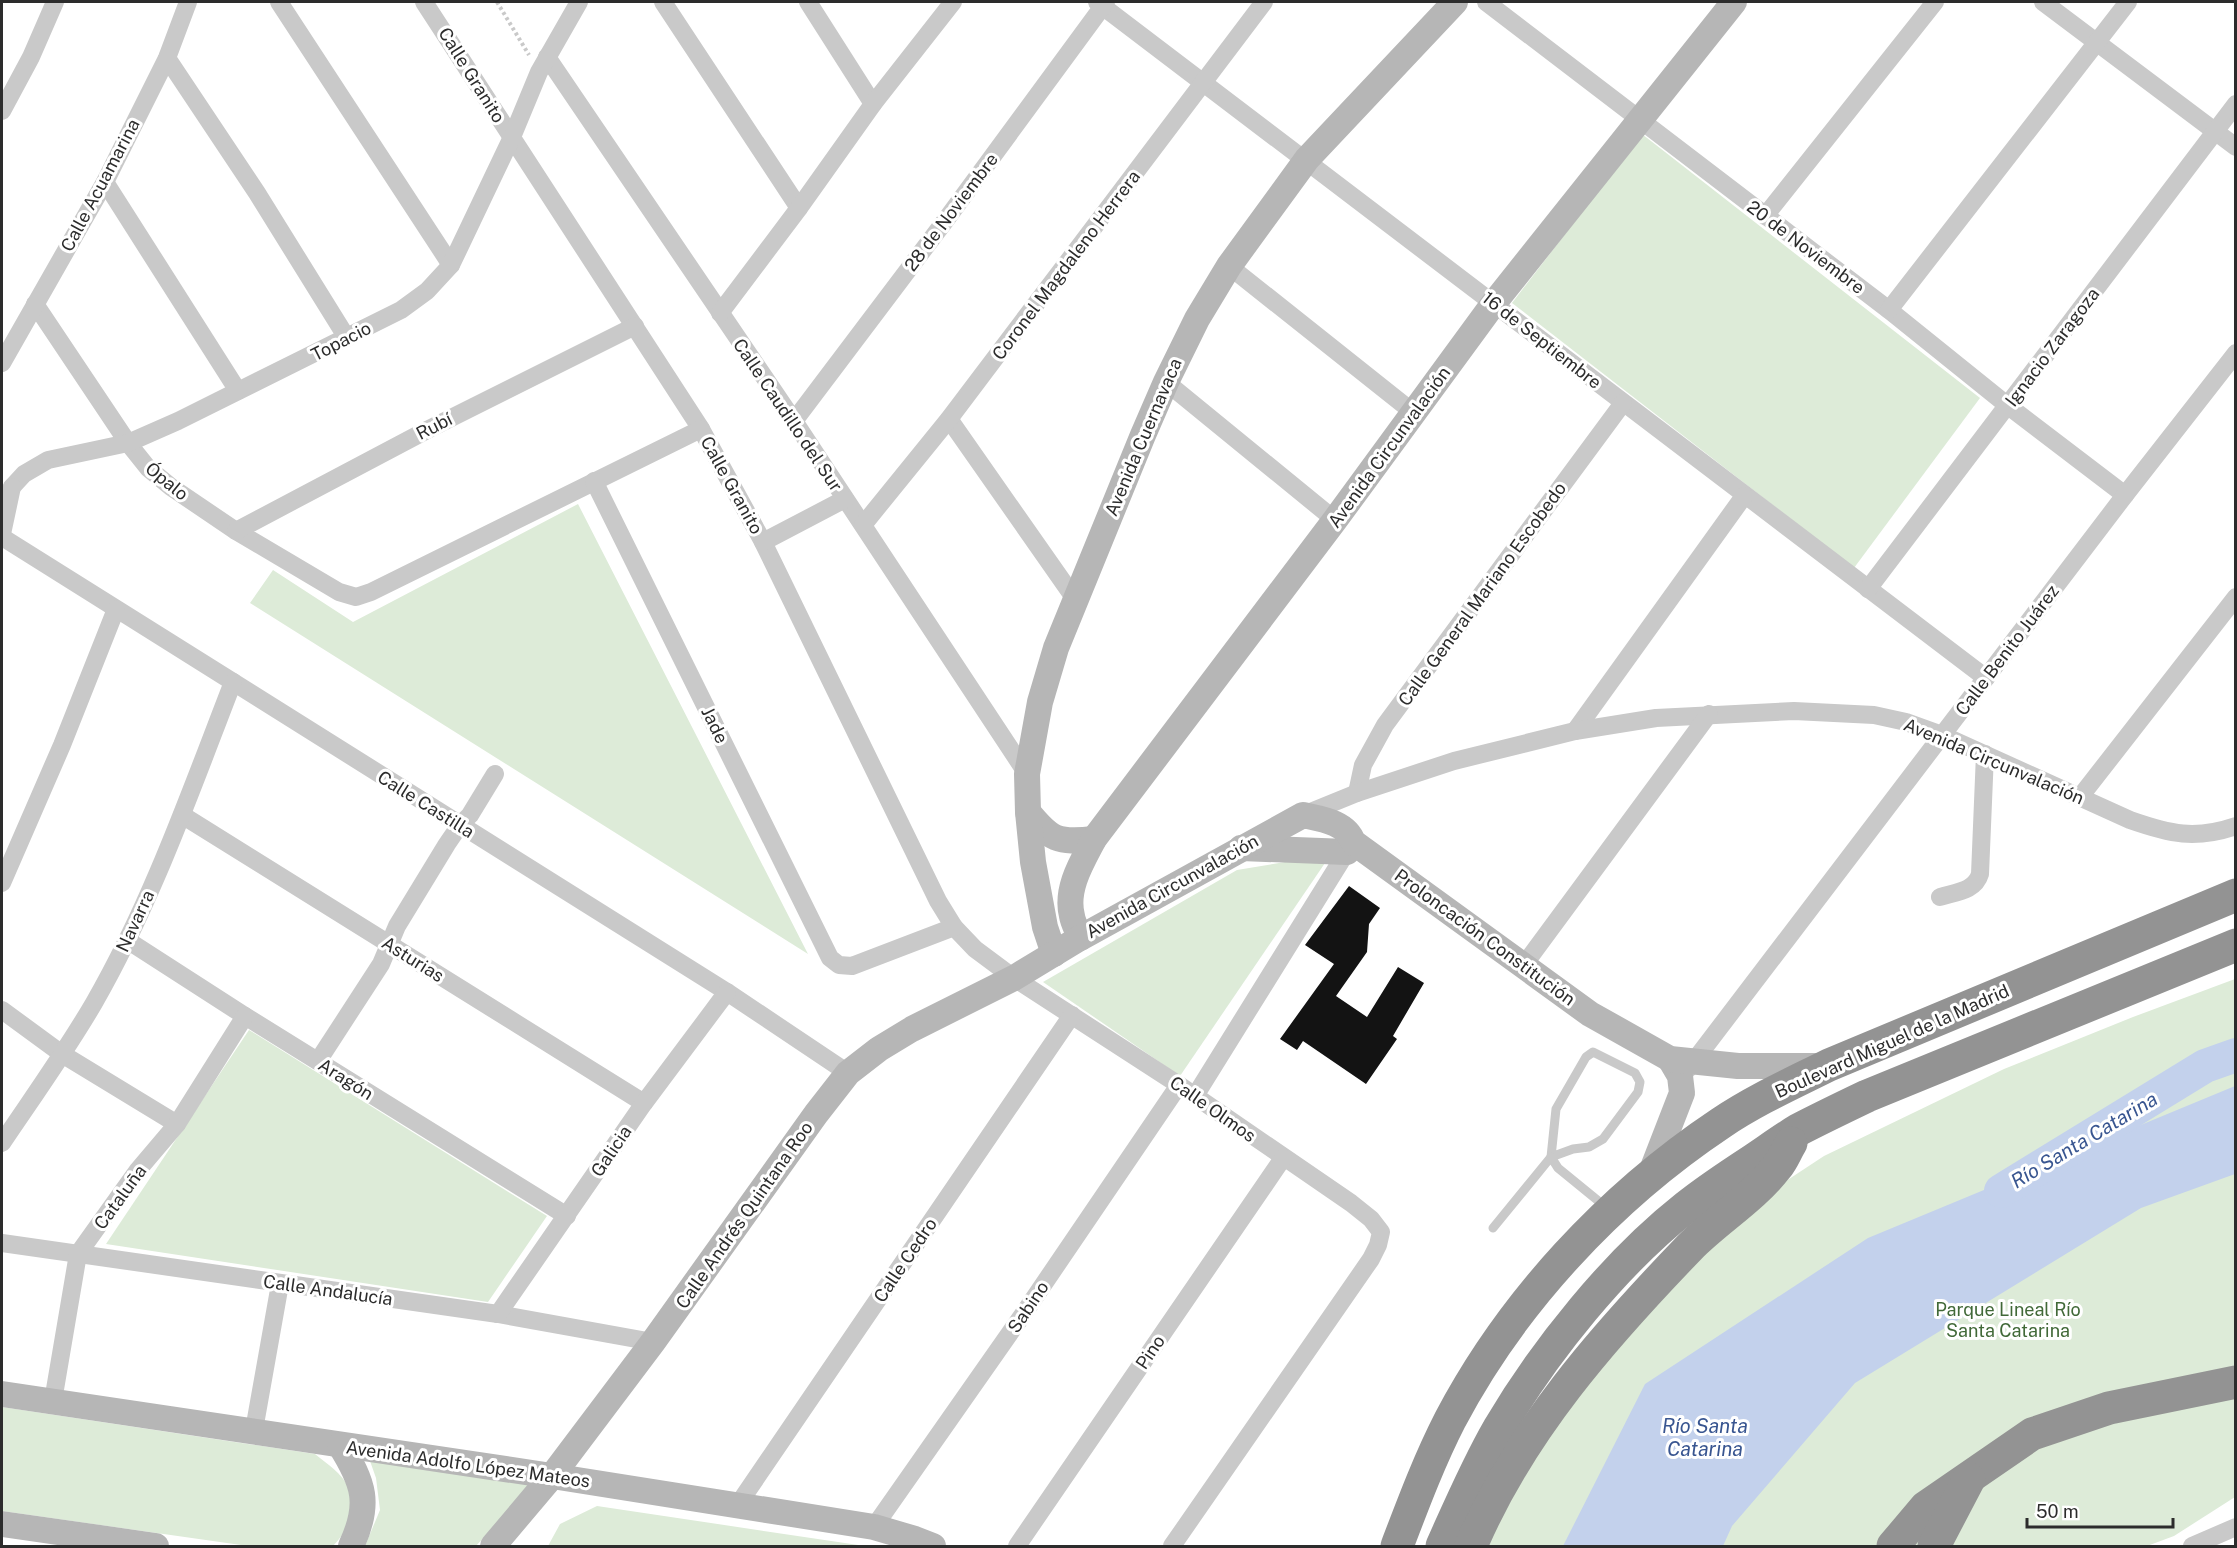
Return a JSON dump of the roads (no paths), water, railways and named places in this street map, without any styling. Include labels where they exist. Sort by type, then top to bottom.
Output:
[{"type":"highway","name":"Boulevard Miguel de la Madrid","points":[[1397,1546],[1428,1466],[1450,1420],[1482,1365],[1526,1304],[1567,1257],[1611,1211],[1649,1178],[1721,1124],[1771,1094],[1829,1065],[2235,896]]},
{"type":"highway","points":[[1442,1546],[1464,1496],[1499,1428],[1541,1365],[1585,1307],[1648,1240],[1685,1208],[1797,1131],[1867,1096],[2235,945]]},
{"type":"highway","points":[[1471,1546],[1501,1485],[1545,1415],[1595,1350],[1692,1245],[1767,1178],[1778,1166],[1797,1131]]},
{"type":"highway","points":[[1893,1546],[1926,1507],[2032,1434],[2109,1408],[2228,1386]]},
{"type":"highway","points":[[1934,1546],[1971,1475]]},
{"type":"street","points":[[2,111],[31,57],[55,2]]},
{"type":"street","name":"Calle Acuamarina","points":[[2,363],[105,182],[167,58],[188,2]]},
{"type":"street","points":[[279,2],[451,265]]},
{"type":"street","name":"Calle Granito","points":[[424,2],[701,429],[763,542],[938,901],[954,927],[975,949],[1014,978]]},
{"type":"street","name":"Topacio","points":[[7,483],[48,460],[128,443],[178,421],[401,310],[427,291],[451,265],[512,137],[543,64],[579,2]]},
{"type":"street","points":[[663,2],[800,208]]},
{"type":"street","points":[[808,2],[873,104]]},
{"type":"street","points":[[720,313],[800,208],[873,104],[953,2]]},
{"type":"street","name":"Coronel Magdaleno Herrera","points":[[863,525],[949,419],[1264,2]]},
{"type":"street","name":"Avenida Cuernavaca","points":[[1054,954],[1040,901],[1028,812],[1028,774],[1040,702],[1056,648],[1075,599],[1166,382],[1197,318],[1229,266],[1307,159],[1455,2]]},
{"type":"street","name":"20 de Noviembre","points":[[1486,2],[1889,310],[2007,405],[2125,495]]},
{"type":"street","name":"Avenida Circunvalación","points":[[1734,2],[1494,303],[1335,520],[1094,839],[1077,873],[1070,896],[1071,915],[1080,938],[1303,815],[1358,793],[1454,761],[1575,730],[1656,718],[1794,711],[1874,715],[1906,722],[1942,735],[2130,820],[2168,832],[2189,835],[2220,831],[2235,826]]},
{"type":"street","points":[[1765,216],[1935,2]]},
{"type":"street","points":[[2043,2],[2235,147]]},
{"type":"street","points":[[1889,310],[2128,2]]},
{"type":"street","name":"16 de Septiembre","points":[[1102,3],[1744,496],[1986,678]]},
{"type":"street","name":"28 de Noviembre","points":[[794,421],[871,316],[945,221],[1102,3]]},
{"type":"street","points":[[167,58],[257,194],[347,338]]},
{"type":"street","name":"Calle Caudillo del Sur","points":[[543,64],[794,421],[1028,774]]},
{"type":"street","name":"Ignacio Zaragoza","points":[[1868,589],[2235,104]]},
{"type":"street","points":[[105,182],[238,391]]},
{"type":"street","points":[[1229,266],[1414,413]]},
{"type":"street","name":"Ópalo","points":[[35,304],[128,443],[148,468],[171,487],[236,531],[339,592],[356,597],[381,587],[594,481]]},
{"type":"street","name":"Rubí","points":[[236,531],[429,429],[634,326]]},
{"type":"street","name":"Calle Benito Juárez","points":[[1681,1067],[1942,735],[2235,353]]},
{"type":"street","points":[[1166,382],[1335,520]]},
{"type":"street","name":"Calle General Mariano Escobedo","points":[[1358,793],[1364,765],[1386,725],[1623,403]]},
{"type":"street","points":[[949,419],[1075,599]]},
{"type":"street","points":[[594,481],[701,429]]},
{"type":"street","name":"Jade","points":[[594,481],[830,958],[839,965],[852,966],[954,927]]},
{"type":"street","points":[[2,535],[7,483]]},
{"type":"street","points":[[1575,730],[1744,496]]},
{"type":"street","points":[[763,542],[845,499]]},
{"type":"street","name":"Calle Castilla","points":[[2,535],[116,609],[727,992],[848,1073]]},
{"type":"street","points":[[2080,797],[2235,597]]},
{"type":"street","points":[[2,883],[62,745],[116,609]]},
{"type":"street","name":"Navarra","points":[[2,1143],[62,1054],[94,1002],[127,940],[182,815],[233,682]]},
{"type":"street","points":[[1524,965],[1709,714]]},
{"type":"street","points":[[1940,897],[1972,887],[1980,874],[1985,754]]},
{"type":"street","points":[[318,1061],[381,964],[397,926],[495,774]]},
{"type":"street","points":[[1028,812],[1045,833],[1055,838],[1070,841],[1094,839]]},
{"type":"street","name":"Asturias","points":[[182,815],[644,1103]]},
{"type":"street","name":"Proloncación Constitución","points":[[1303,815],[1334,822],[1350,836],[1350,847],[1524,965],[1590,1014],[1681,1067],[1829,1065]]},
{"type":"street","points":[[1241,848],[1350,847]]},
{"type":"street","points":[[1195,1096],[1350,847]]},
{"type":"street","name":"Calle Andrés Quintana Roo","points":[[493,1546],[552,1476],[653,1342],[816,1114],[848,1073],[879,1049],[912,1029],[1014,978],[1080,938]]},
{"type":"street","name":"Aragón","points":[[127,940],[567,1216]]},
{"type":"street","name":"Calle Olmos","points":[[1014,978],[1179,1085],[1351,1203],[1371,1219],[1381,1232],[1371,1259],[1172,1546]]},
{"type":"street","name":"Galicia","points":[[498,1314],[644,1103],[727,992]]},
{"type":"street","points":[[2,1010],[62,1054],[177,1124]]},
{"type":"street","name":"Calle Cedro","points":[[737,1506],[1072,1015]]},
{"type":"street","name":"Cataluña","points":[[53,1401],[78,1254],[138,1170],[177,1124],[245,1016]]},
{"type":"street","points":[[1649,1178],[1680,1098],[1681,1067]]},
{"type":"street","name":"Sabino","points":[[874,1527],[1024,1313],[1179,1085]]},
{"type":"street","name":"Pino","points":[[1017,1546],[1283,1158]]},
{"type":"street","name":"Calle Andalucía","points":[[2,1243],[498,1314],[653,1342]]},
{"type":"street","points":[[255,1430],[280,1284]]},
{"type":"street","name":"Avenida Adolfo López Mateos","points":[[2,1394],[255,1430],[874,1527],[933,1546]]},
{"type":"street","points":[[340,1445],[356,1471],[361,1485],[363,1506],[360,1528],[351,1546]]},
{"type":"street","points":[[2,1524],[156,1546]]},
{"type":"street","points":[[2192,1546],[2235,1527]]},
{"type":"lane","points":[[1493,1228],[1551,1157],[1573,1149],[1589,1147],[1603,1138],[1638,1092],[1640,1082],[1635,1073],[1593,1052],[1586,1057],[1556,1109],[1551,1157],[1558,1168],[1611,1211]]},
{"type":"water","name":"Río Santa Catarina","points":[[2235,1086],[2235,1174],[2141,1208],[1855,1383],[1732,1526],[1723,1546],[1563,1546],[1645,1384],[1868,1238]]},
{"type":"waterway","name":"Río Santa Catarina","points":[[2001,1191],[2205,1066],[2236,1055]]},
{"type":"park label","name":"Parque Lineal Río Santa Catarina","points":[[2008,1319]]}]
